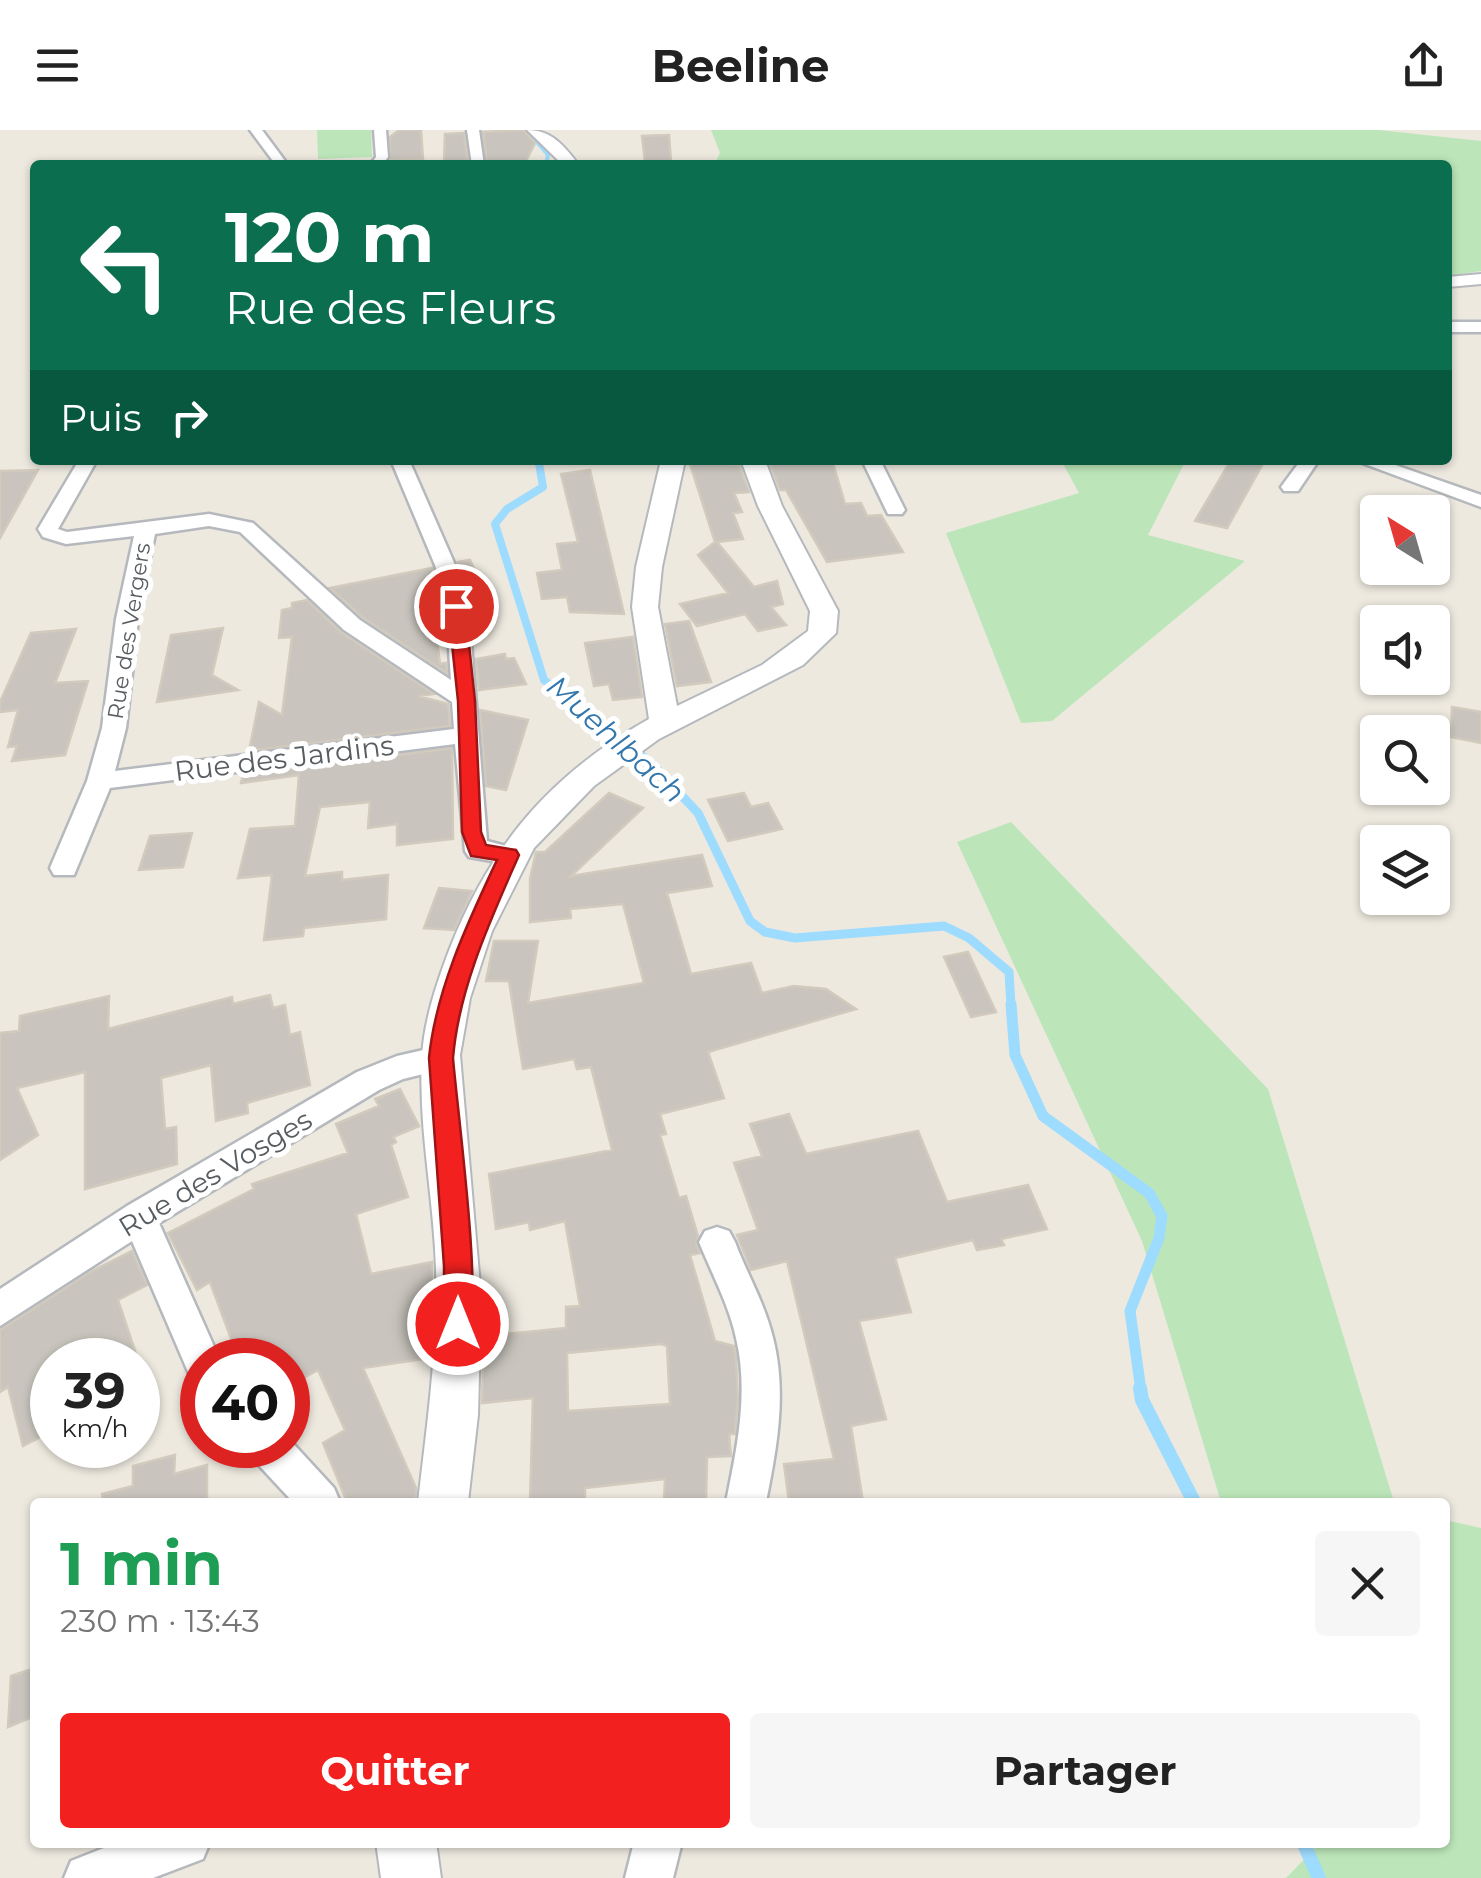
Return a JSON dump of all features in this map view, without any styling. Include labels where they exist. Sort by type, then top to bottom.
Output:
[{"type":"street","points":[[256,130],[278,160]]},
{"type":"street","points":[[380,130],[380,160]]},
{"type":"street","points":[[473,130],[477,160]]},
{"type":"street","points":[[537,132],[562,151],[567,160]]},
{"type":"street","points":[[1452,282],[1481,279]]},
{"type":"street","points":[[1452,328],[1481,327]]},
{"type":"street","points":[[85,465],[48,529],[50,533],[66,538],[146,530]]},
{"type":"street","points":[[402,465],[440,554],[456,606],[474,841],[478,851],[509,855]]},
{"type":"street","points":[[653,731],[645,607],[649,567],[672,465]]},
{"type":"street","points":[[443,1498],[458,1324],[458,1266],[441,1058],[444,1032],[476,927],[509,855],[561,798],[653,731],[790,658],[817,640],[825,626],[824,611],[770,506],[755,465]]},
{"type":"street","points":[[874,465],[896,510]]},
{"type":"street","points":[[1291,487],[1306,465]]},
{"type":"street","points":[[1377,465],[1481,501]]},
{"type":"street","name":"Rue des Vergers","points":[[64,868],[100,781],[114,728],[127,619],[146,530],[209,520],[246,527],[352,625],[466,701]]},
{"type":"street","name":"Rue des Jardins","points":[[100,781],[468,735]]},
{"type":"street","name":"Rue des Vosges","points":[[0,1309],[139,1217],[368,1081],[398,1068],[441,1058]]},
{"type":"street","points":[[139,1217],[192,1338]]},
{"type":"street","points":[[717,1242],[754,1333],[760,1361],[761,1416],[747,1498]]},
{"type":"street","points":[[288,1468],[316,1498]]},
{"type":"street","points":[[88,1878],[170,1848]]},
{"type":"street","points":[[407,1848],[411,1878]]},
{"type":"street","points":[[649,1878],[656,1848]]},
{"type":"green space","points":[[317,130],[371,130],[372,157],[318,159]]},
{"type":"green space","points":[[711,130],[1379,130],[1481,141],[1481,271],[1452,275],[1452,160],[716,160],[720,153]]},
{"type":"green space","points":[[1064,465],[1183,465],[1148,535],[1245,561],[1052,721],[1021,723],[946,533],[1079,493]]},
{"type":"green space","points":[[1011,822],[1268,1089],[1393,1498],[1220,1498],[1142,1241],[957,842]]},
{"type":"green space","points":[[1450,1521],[1481,1528],[1481,1878],[1286,1878],[1315,1848],[1450,1848]]},
{"type":"building","points":[[399,130],[421,130],[423,159],[390,160],[390,137]]},
{"type":"building","points":[[523,130],[535,143],[526,160],[487,160],[483,132]]},
{"type":"building","points":[[464,133],[468,160],[444,160],[445,134]]},
{"type":"building","points":[[669,135],[671,160],[645,160],[642,136]]},
{"type":"building","points":[[690,465],[739,465],[749,492],[734,493],[742,512],[733,513],[743,539],[717,542],[754,587],[777,581],[783,604],[771,607],[786,625],[758,631],[745,614],[697,626],[680,604],[728,593],[698,555],[715,542]]},
{"type":"building","points":[[770,465],[833,465],[845,504],[861,503],[867,516],[881,515],[903,552],[827,562],[786,490],[780,490]]},
{"type":"building","points":[[1228,465],[1262,465],[1227,528],[1195,521]]},
{"type":"building","points":[[38,470],[0,538],[0,471]]},
{"type":"building","points":[[590,470],[624,614],[570,612],[567,597],[542,599],[537,573],[562,570],[557,544],[578,542],[561,474]]},
{"type":"building","points":[[470,560],[478,578],[481,577],[491,609],[472,609],[458,562]]},
{"type":"building","points":[[432,568],[443,614],[434,617],[440,664],[446,663],[447,673],[362,617],[330,588]]},
{"type":"building","points":[[307,600],[342,633],[434,694],[418,696],[448,704],[450,726],[249,751],[259,702],[282,715],[292,637],[279,638],[282,610]]},
{"type":"building","points":[[689,621],[711,682],[677,686],[665,624]]},
{"type":"building","points":[[223,628],[212,675],[238,690],[157,702],[171,635]]},
{"type":"building","points":[[76,629],[55,683],[88,681],[65,755],[12,761],[17,746],[8,747],[18,710],[0,712],[0,702],[31,633]]},
{"type":"building","points":[[633,637],[642,697],[613,700],[609,684],[594,686],[585,643]]},
{"type":"building","points":[[505,654],[506,659],[514,658],[526,684],[479,690],[476,659]]},
{"type":"building","points":[[1452,707],[1481,712],[1481,743],[1451,737]]},
{"type":"building","points":[[480,710],[528,720],[506,790],[486,786]]},
{"type":"building","points":[[452,748],[453,839],[397,845],[397,824],[368,828],[370,802],[320,807],[305,876],[342,872],[342,880],[388,875],[386,919],[304,928],[303,936],[264,940],[272,875],[238,878],[250,829],[295,826],[299,775],[241,783],[243,775]]},
{"type":"building","points":[[609,793],[643,808],[571,876],[702,855],[712,886],[667,893],[691,974],[751,963],[762,993],[794,986],[826,989],[856,1009],[708,1052],[724,1098],[660,1114],[666,1134],[660,1135],[679,1198],[686,1196],[698,1236],[700,1253],[690,1255],[715,1341],[734,1346],[736,1359],[738,1400],[735,1434],[729,1434],[731,1456],[707,1457],[706,1498],[664,1498],[665,1479],[585,1488],[585,1498],[530,1498],[533,1398],[482,1403],[484,1336],[566,1328],[566,1307],[580,1306],[565,1221],[530,1230],[529,1222],[496,1229],[489,1174],[612,1150],[591,1067],[577,1069],[574,1059],[523,1069],[509,981],[486,981],[494,941],[538,941],[528,1003],[644,983],[623,904],[570,909],[571,918],[530,922],[530,879],[536,852],[545,852]],"holes":[[[667,1346],[670,1404],[568,1411],[567,1353]]]},
{"type":"building","points":[[744,793],[751,807],[768,803],[782,829],[728,841],[708,800]]},
{"type":"building","points":[[192,833],[183,867],[139,870],[150,836]]},
{"type":"building","points":[[439,888],[472,891],[454,930],[424,928]]},
{"type":"building","points":[[968,952],[996,1012],[971,1017],[944,957]]},
{"type":"building","points":[[270,995],[273,1008],[285,1005],[290,1035],[300,1032],[310,1085],[247,1103],[248,1113],[216,1121],[211,1065],[161,1078],[165,1129],[176,1127],[177,1164],[85,1189],[85,1072],[17,1088],[38,1135],[0,1160],[0,1033],[19,1031],[20,1016],[109,996],[108,1029],[232,997],[233,1004]]},
{"type":"building","points":[[400,1089],[419,1126],[393,1137],[396,1142],[391,1145],[408,1197],[356,1214],[371,1274],[432,1262],[430,1358],[363,1368],[416,1488],[415,1498],[345,1498],[323,1443],[345,1430],[318,1370],[310,1374],[310,1338],[231,1338],[210,1282],[197,1290],[168,1233],[254,1189],[252,1184],[348,1153],[336,1124],[379,1106],[375,1099]]},
{"type":"building","points":[[789,1114],[806,1154],[918,1131],[947,1202],[1028,1185],[1047,1229],[1001,1239],[1004,1245],[977,1250],[973,1240],[895,1258],[911,1312],[859,1321],[886,1419],[851,1426],[862,1498],[788,1498],[784,1464],[834,1459],[787,1261],[751,1270],[737,1235],[758,1230],[734,1163],[762,1156],[750,1124]]},
{"type":"building","points":[[132,1251],[147,1285],[118,1300],[131,1338],[30,1338],[30,1442],[23,1446],[8,1387],[0,1392],[0,1330],[92,1271]]},
{"type":"building","points":[[175,1455],[174,1474],[207,1468],[207,1498],[102,1498],[102,1494],[133,1486],[133,1468],[160,1468],[160,1459]]},
{"type":"building","points":[[30,1670],[30,1718],[8,1727],[11,1676]]},
{"type":"waterway","name":"Muehlbach","points":[[535,130],[532,136],[548,155],[547,160]]},
{"type":"waterway","name":"Muehlbach","points":[[539,465],[543,487],[507,509],[495,524],[544,680],[575,704]]},
{"type":"waterway","name":"Muehlbach","points":[[571,701],[651,763],[698,813],[750,921],[765,932],[795,938],[944,926],[969,938],[1009,972],[1011,1006]]},
{"type":"waterway","name":"Muehlbach","points":[[1011,1004],[1015,1055],[1043,1116],[1149,1193],[1162,1216],[1159,1238],[1130,1311],[1141,1391]]},
{"type":"waterway","name":"Muehlbach","points":[[1140,1388],[1142,1400],[1192,1498]]},
{"type":"waterway","name":"Muehlbach","points":[[1306,1848],[1319,1878]]},
{"type":"route","points":[[456,606],[466,701],[472,832],[478,851],[509,855],[476,927],[444,1032],[441,1058],[458,1266],[458,1324]]}]
